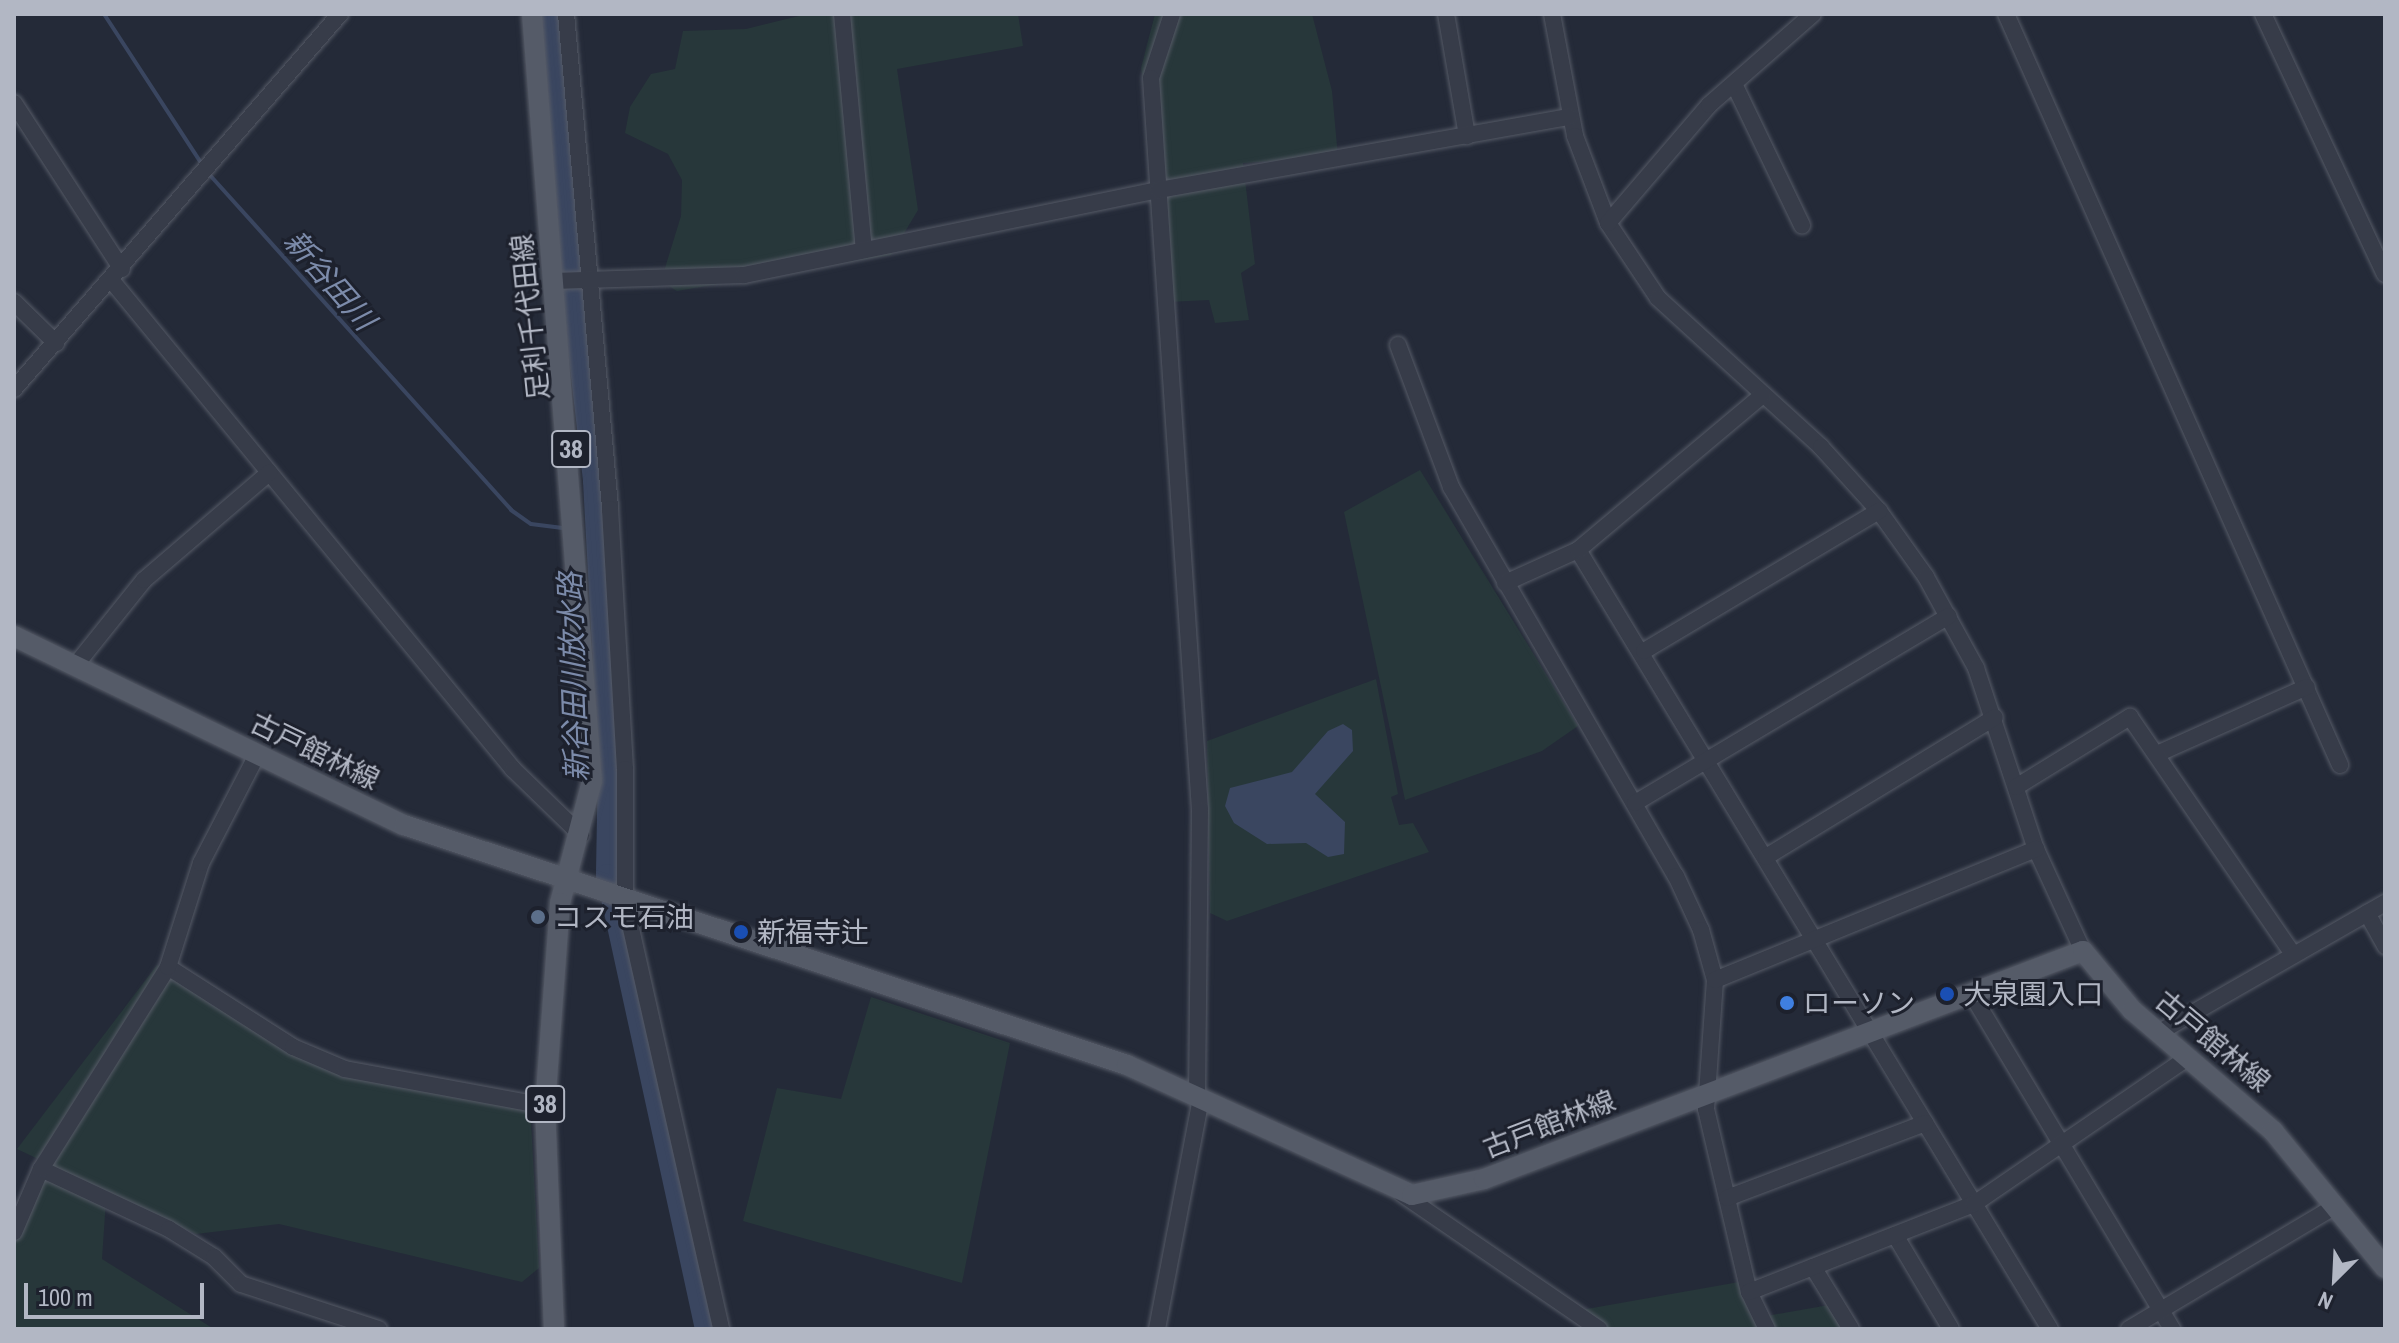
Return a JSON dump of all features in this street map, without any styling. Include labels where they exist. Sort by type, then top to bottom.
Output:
[{"type":"main road","name":"足利千代田線","points":[[532,14],[558,280],[592,745],[591,799],[565,881],[545,1106],[554,1329]]},
{"type":"main road","name":"古戸館林線","points":[[14,636],[404,825],[623,901],[1093,1053],[1199,1097],[1401,1193],[1422,1196],[1484,1179],[2083,951],[2158,1033],[2253,1110],[2335,1206],[2378,1245],[2385,1268]]},
{"type":"street","points":[[14,389],[117,275],[340,14]]},
{"type":"street","points":[[566,14],[586,278],[611,524],[625,769],[623,901],[721,1329]]},
{"type":"street","points":[[842,14],[864,250]]},
{"type":"street","points":[[1157,1329],[1199,1097],[1200,810],[1151,78],[1172,14]]},
{"type":"street","points":[[1446,14],[1467,136]]},
{"type":"street","points":[[1552,14],[1570,117],[1608,223],[1658,298],[1763,395],[1879,511],[1949,616],[1995,717],[2036,849],[2083,951]]},
{"type":"street","points":[[1608,223],[1734,84],[1813,14]]},
{"type":"street","points":[[2006,14],[2340,765]]},
{"type":"street","points":[[2263,14],[2385,274]]},
{"type":"street","points":[[1734,84],[1802,225]]},
{"type":"street","points":[[14,103],[117,275],[269,473],[513,769],[581,835]]},
{"type":"street","points":[[558,280],[744,275],[1159,190],[1570,117]]},
{"type":"street","points":[[14,302],[56,343]]},
{"type":"street","points":[[1398,345],[1451,487],[1635,803],[1701,930],[1715,980],[1705,1095],[1749,1292],[1767,1329]]},
{"type":"street","points":[[1505,583],[1578,550],[1763,395]]},
{"type":"street","points":[[75,666],[144,580],[269,473]]},
{"type":"street","points":[[1644,651],[1879,511]]},
{"type":"street","points":[[1578,550],[1644,651],[1706,761],[2050,1329]]},
{"type":"street","points":[[1635,803],[1949,616]]},
{"type":"street","points":[[2157,754],[2307,687]]},
{"type":"street","points":[[1766,857],[1995,717]]},
{"type":"street","points":[[2016,787],[2130,717],[2292,953]]},
{"type":"street","points":[[14,1232],[41,1169],[168,967],[201,863],[258,753]]},
{"type":"street","points":[[1715,980],[1813,937],[2036,849]]},
{"type":"street","points":[[2158,1033],[2292,953],[2385,903]]},
{"type":"street","points":[[2367,913],[2385,946]]},
{"type":"street","points":[[168,967],[293,1047],[345,1069],[545,1106]]},
{"type":"street","points":[[1971,993],[2172,1329]]},
{"type":"street","points":[[1749,1292],[1974,1204],[2064,1147],[2189,1057]]},
{"type":"street","points":[[1727,1198],[1925,1123]]},
{"type":"street","points":[[41,1169],[169,1229],[214,1257],[241,1284],[379,1329]]},
{"type":"street","points":[[1401,1193],[1599,1329]]},
{"type":"street","points":[[2129,1329],[2335,1206]]},
{"type":"street","points":[[1895,1235],[1951,1329]]},
{"type":"street","points":[[1813,1267],[1851,1329]]},
{"type":"shaded area","points":[[807,14],[1018,14],[1023,46],[897,69],[918,210],[891,255],[677,291],[664,283],[665,268],[681,216],[682,180],[668,154],[625,133],[630,107],[651,74],[675,69],[683,31],[746,29]]},
{"type":"shaded area","points":[[1155,14],[1312,14],[1332,91],[1338,157],[1243,163],[1255,264],[1241,273],[1249,320],[1215,323],[1209,300],[1167,302],[1162,209],[1141,68]]},
{"type":"shaded area","points":[[1420,470],[1578,726],[1542,751],[1405,800],[1344,512]]},
{"type":"shaded area","points":[[1376,679],[1398,794],[1391,797],[1399,825],[1413,823],[1429,852],[1227,921],[1210,913],[1207,741]]},
{"type":"shaded area","points":[[157,965],[284,1039],[357,1071],[530,1103],[539,1268],[522,1282],[279,1224],[196,1234],[17,1149]]},
{"type":"shaded area","points":[[871,997],[1010,1043],[962,1283],[743,1221],[777,1088],[841,1099]]},
{"type":"shaded area","points":[[41,1169],[106,1200],[102,1259],[214,1329],[14,1329],[14,1225]]},
{"type":"shaded area","points":[[1739,1282],[1763,1329],[1607,1329],[1581,1310]]},
{"type":"shaded area","points":[[1829,1305],[1845,1329],[1772,1329],[1766,1316]]},
{"type":"water","points":[[1343,724],[1352,730],[1353,751],[1315,794],[1345,822],[1344,854],[1328,857],[1306,843],[1267,844],[1234,823],[1225,806],[1230,788],[1292,772],[1328,731]]},
{"type":"waterway","name":"新谷田川","points":[[104,14],[203,166]]},
{"type":"waterway","name":"新谷田川放水路","points":[[552,14],[572,290],[594,481],[609,758],[607,875],[706,1329]]},
{"type":"waterway","name":"新谷田川","points":[[208,173],[511,510],[531,524],[565,528]]},
{"type":"place","name":"コスモ石油","points":[[538,917]]},
{"type":"place","name":"新福寺辻","points":[[741,932]]},
{"type":"place","name":"大泉園入口","points":[[1947,994]]},
{"type":"place","name":"ローソン","points":[[1787,1003]]}]
